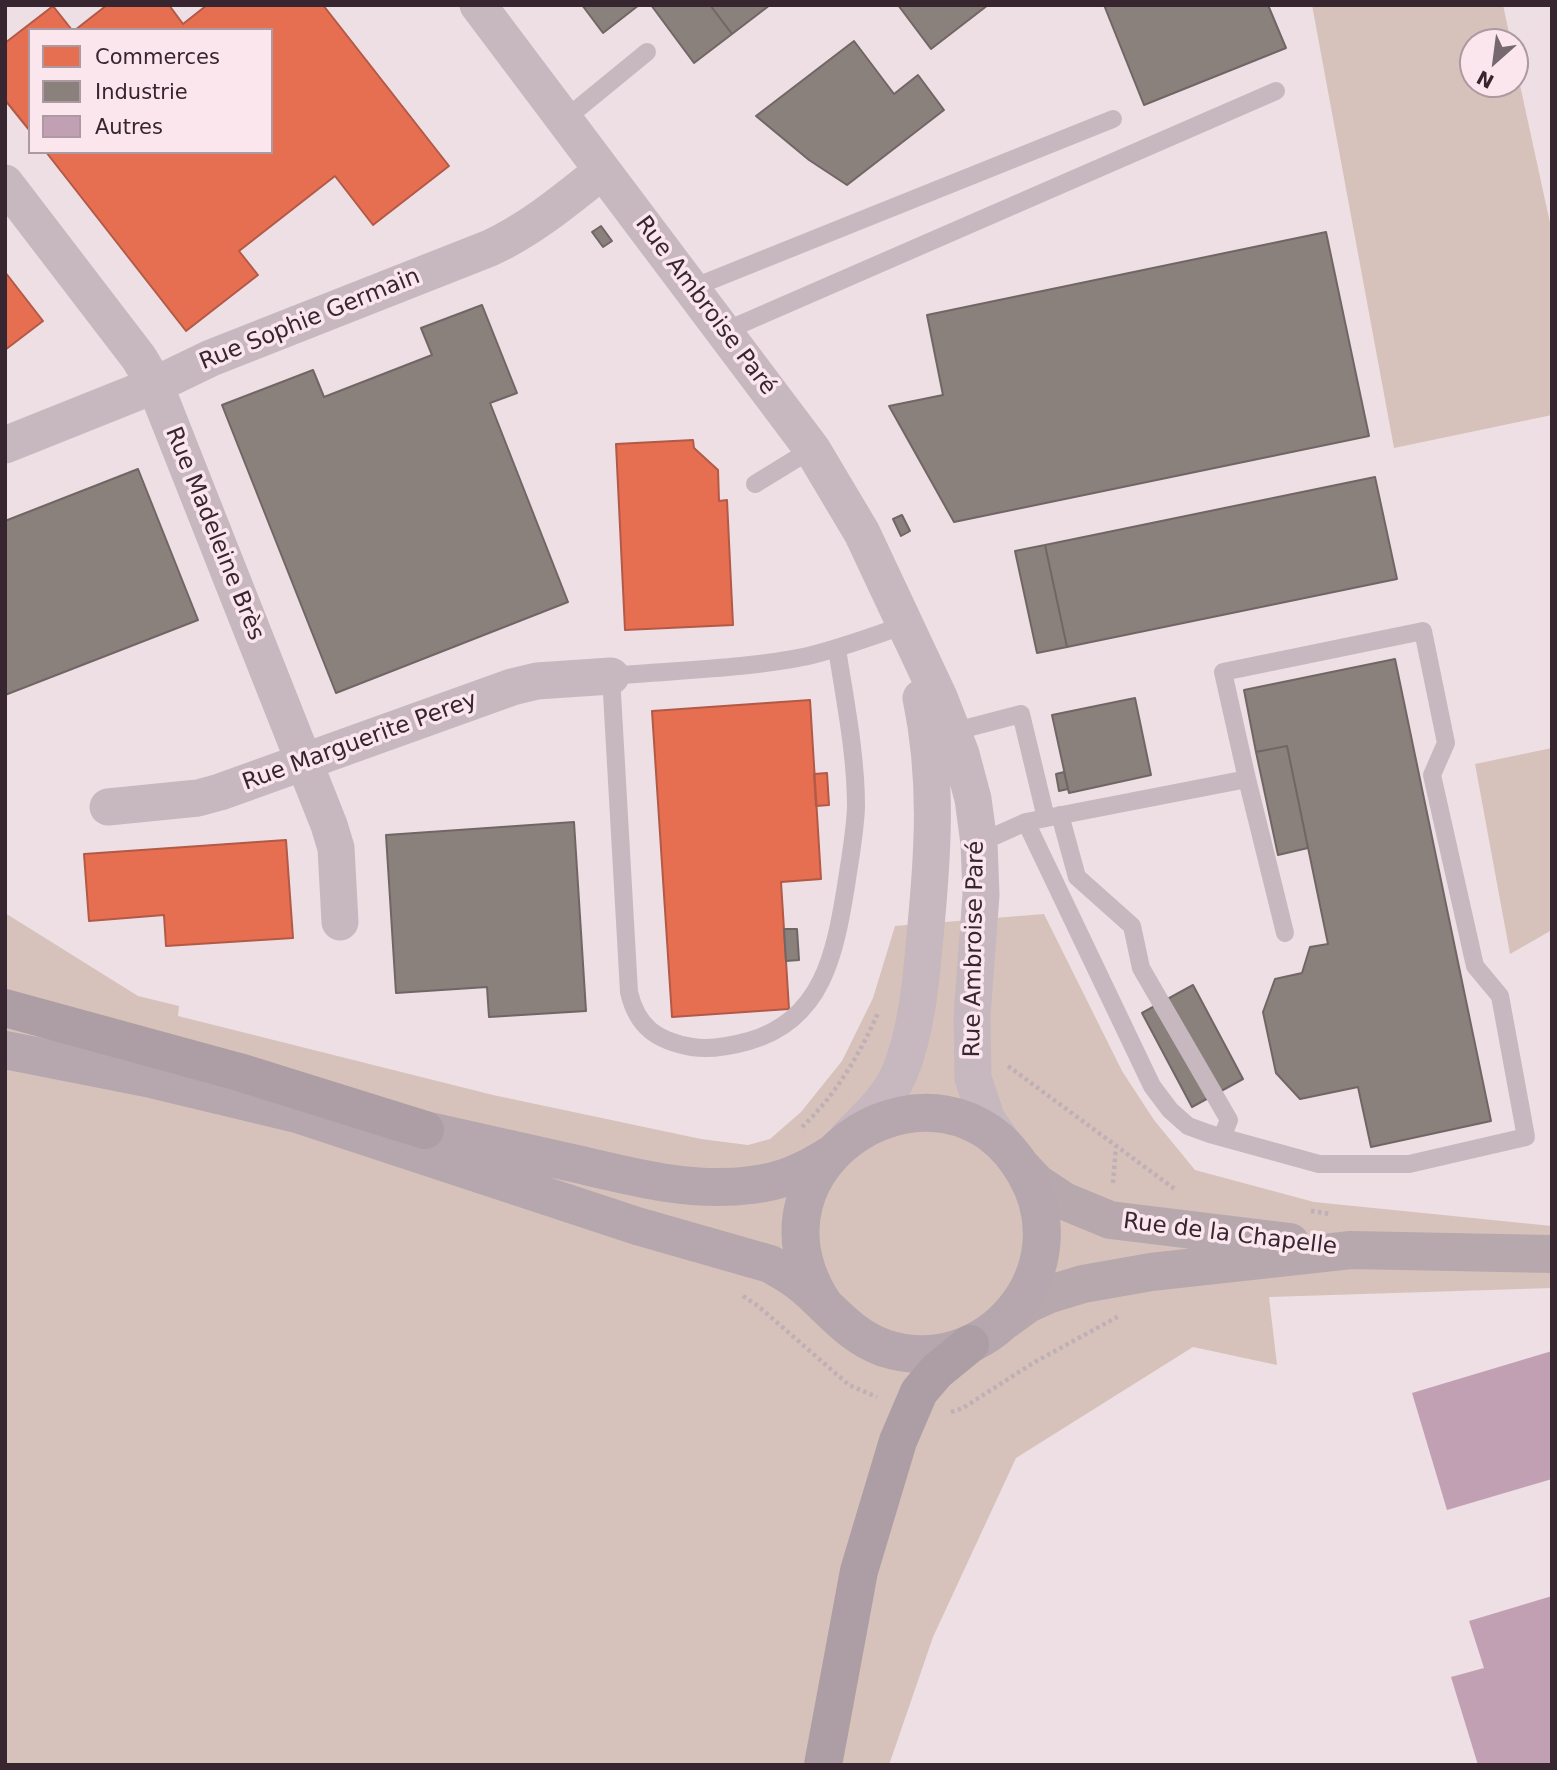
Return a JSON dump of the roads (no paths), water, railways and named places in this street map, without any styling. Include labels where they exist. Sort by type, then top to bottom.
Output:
[{"type":"highway","points":[[5,1007],[239,1072],[425,1130]]},
{"type":"highway","points":[[823,1765],[859,1571],[898,1441],[919,1392],[937,1371],[970,1344]]},
{"type":"main road","points":[[5,1050],[214,1093],[297,1114],[637,1226],[770,1264],[789,1274],[846,1326],[884,1348],[927,1354],[970,1344],[1006,1320],[1020,1303],[1031,1284],[1041,1253],[1041,1217],[1034,1191],[1015,1159],[981,1129],[947,1116],[929,1114],[893,1117],[876,1122],[802,1173],[777,1181],[751,1185],[706,1186],[647,1180],[425,1130],[297,1114]]},
{"type":"main road","points":[[825,1306],[806,1266],[802,1220],[812,1184],[838,1148]]},
{"type":"street","name":"Rue Ambroise Paré","points":[[478,5],[812,449],[862,533],[939,697],[972,799],[979,843],[981,895],[972,1016],[973,1078],[987,1120],[1015,1159]]},
{"type":"street","name":"Rue Sophie Germain","points":[[5,445],[509,240],[603,172]]},
{"type":"street","name":"Rue Madeleine Brès","points":[[5,183],[139,358],[155,385],[305,762],[336,848],[340,922]]},
{"type":"street","name":"Rue Ambroise Paré","points":[[838,1148],[889,1093],[900,1073],[920,984],[928,900],[933,795],[930,743],[905,625]]},
{"type":"street","name":"Rue Marguerite Perey","points":[[108,807],[198,798],[512,687],[537,681],[611,676]]},
{"type":"street","name":"Rue de la Chapelle","points":[[1015,1159],[1037,1183],[1064,1201],[1110,1220],[1351,1250]]},
{"type":"street","name":"Rue de la Chapelle","points":[[1006,1320],[1028,1304],[1083,1284],[1151,1272],[1351,1250]]},
{"type":"street","points":[[1351,1250],[1552,1254]]},
{"type":"lane","points":[[564,120],[647,52]]},
{"type":"lane","points":[[725,331],[1276,91]]},
{"type":"lane","points":[[692,288],[1113,119]]},
{"type":"lane","points":[[755,484],[812,449]]},
{"type":"lane","points":[[837,649],[854,767],[856,806],[854,839],[840,923],[824,976],[812,998],[792,1021],[780,1030],[733,1046],[696,1048],[674,1044],[656,1036],[641,1022],[633,1010],[629,992],[611,676],[774,661],[837,649],[905,625]]},
{"type":"lane","points":[[1026,822],[1152,1086],[1170,1110],[1188,1126],[1318,1164],[1409,1164],[1526,1137],[1500,996],[1475,966],[1432,775],[1446,743],[1423,631],[1223,672],[1285,933]]},
{"type":"lane","points":[[952,732],[1021,714],[1053,817],[1077,877],[1132,926],[1141,968],[1229,1120],[1222,1138]]},
{"type":"lane","points":[[979,843],[1026,822],[1247,779]]}]
